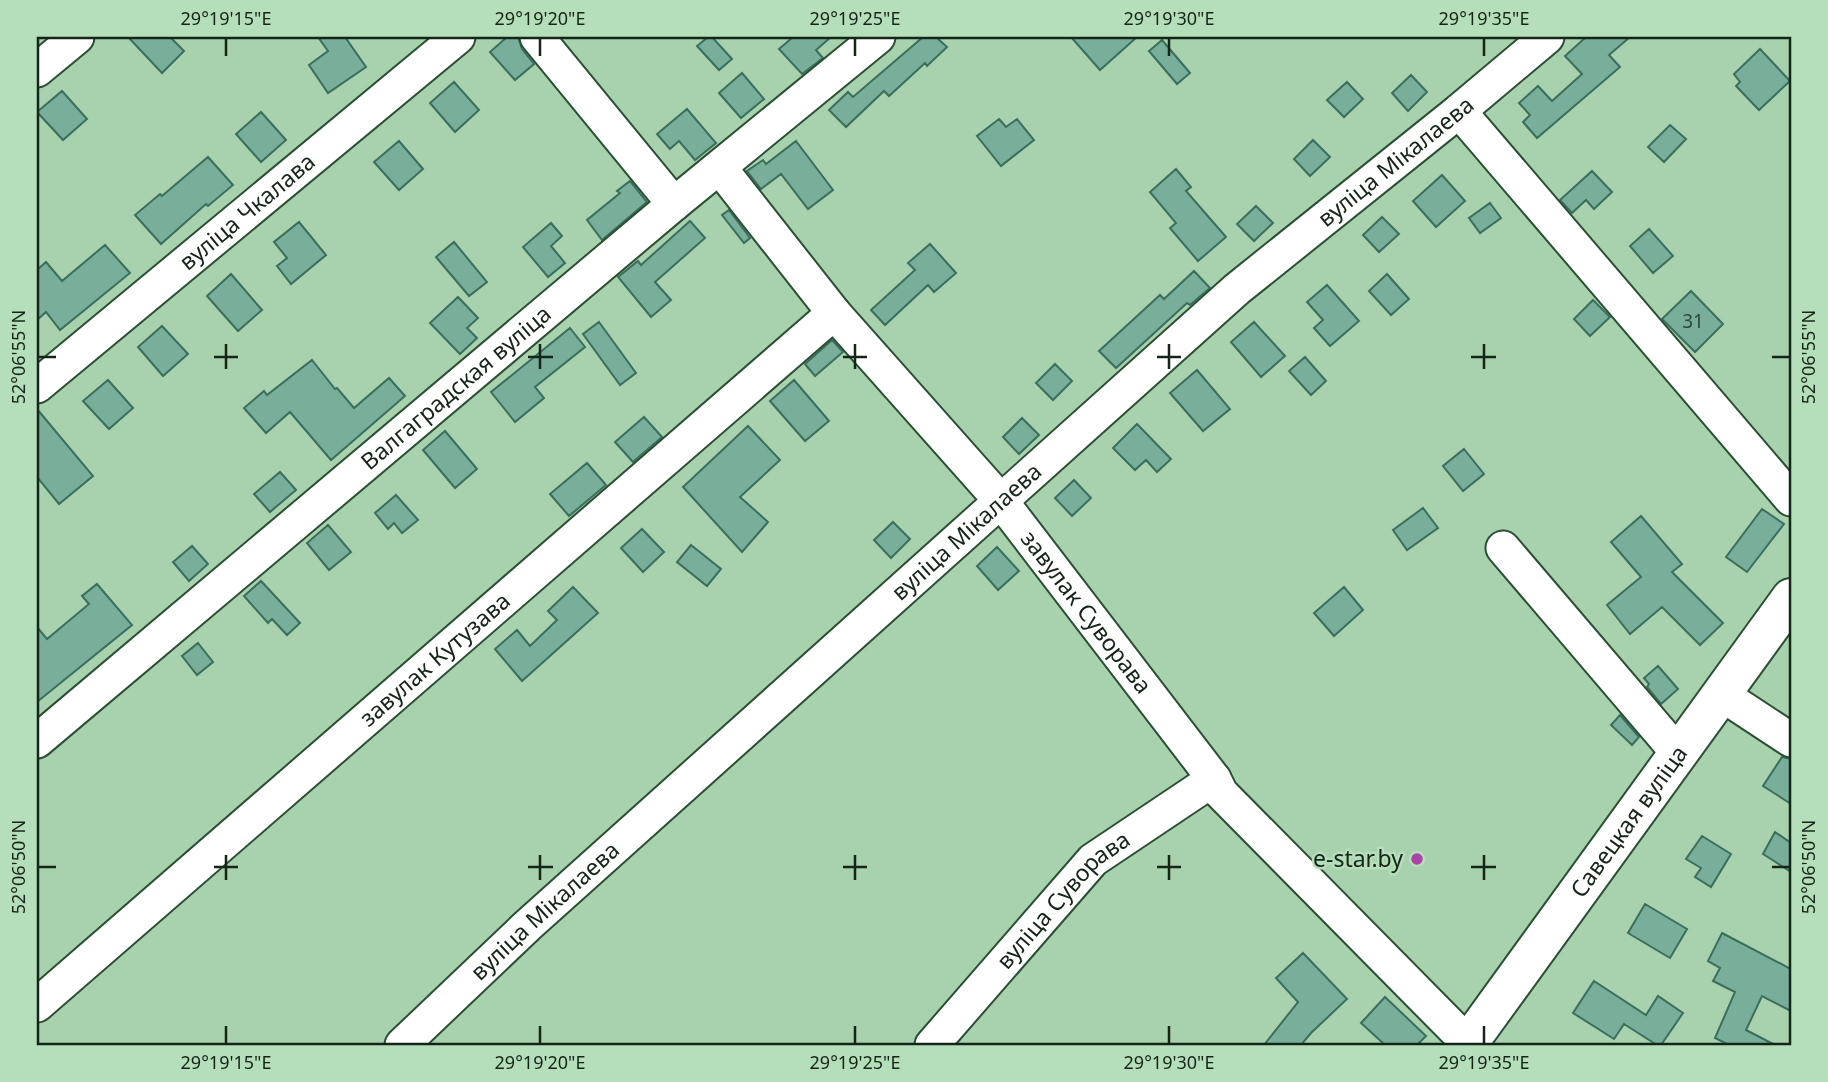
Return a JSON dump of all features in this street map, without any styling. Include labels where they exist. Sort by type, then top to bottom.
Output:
[{"type":"main road","name":"Савецкая вуліца","points":[[1467,1044],[1791,598]]},
{"type":"street","points":[[37,70],[77,37]]},
{"type":"street","name":"вуліца Чкалава","points":[[37,386],[458,37]]},
{"type":"street","points":[[537,37],[674,204]]},
{"type":"street","name":"Валгаградская вуліца","points":[[37,741],[674,204],[878,37]]},
{"type":"street","name":"вуліца Мікалаева","points":[[402,1045],[527,926],[1237,289],[1547,37]]},
{"type":"street","points":[[1459,111],[1791,499]]},
{"type":"street","name":"завулак Суворава","points":[[720,168],[834,313],[1002,501],[1214,779],[1221,793],[1467,1044]]},
{"type":"street","name":"завулак Кутузава","points":[[37,1005],[834,313]]},
{"type":"street","points":[[1503,548],[1678,752]]},
{"type":"street","points":[[1721,694],[1791,740]]},
{"type":"street","name":"вуліца Суворава","points":[[932,1045],[1093,860],[1214,779]]},
{"type":"building","points":[[128,37],[170,37],[184,51],[162,73]]},
{"type":"building","points":[[318,37],[345,37],[366,67],[328,93],[309,65],[328,51]]},
{"type":"building","points":[[507,37],[518,37],[522,49],[534,64],[515,80],[490,52]]},
{"type":"building","points":[[712,37],[732,59],[719,70],[697,46]]},
{"type":"building","points":[[793,37],[831,37],[816,50],[823,58],[802,74],[779,49]]},
{"type":"building","points":[[923,37],[936,37],[947,47],[889,96],[884,91],[846,127],[829,110],[848,92],[853,97]]},
{"type":"building","points":[[1071,37],[1137,37],[1100,70]]},
{"type":"building","points":[[1586,37],[1630,37],[1609,55],[1620,67],[1537,138],[1523,122],[1530,115],[1519,103],[1538,86],[1552,101],[1582,74],[1565,56]]},
{"type":"building","points":[[1162,40],[1190,73],[1177,84],[1149,51]]},
{"type":"building","points":[[1760,49],[1790,81],[1759,110],[1736,86],[1740,82],[1734,74]]},
{"type":"building","points":[[742,73],[764,99],[741,118],[719,93]]},
{"type":"building","points":[[1411,75],[1427,92],[1408,111],[1392,93]]},
{"type":"building","points":[[454,82],[479,110],[455,132],[430,103]]},
{"type":"building","points":[[1347,82],[1363,99],[1344,117],[1327,100]]},
{"type":"building","points":[[62,91],[87,119],[63,140],[37,112]]},
{"type":"building","points":[[687,109],[716,143],[695,160],[679,141],[670,149],[657,134]]},
{"type":"building","points":[[261,112],[286,140],[261,162],[236,134]]},
{"type":"building","points":[[999,119],[1006,127],[1017,119],[1034,140],[1001,166],[977,136]]},
{"type":"building","points":[[1670,125],[1686,139],[1664,162],[1648,147]]},
{"type":"building","points":[[1313,140],[1330,157],[1310,176],[1294,159]]},
{"type":"building","points":[[399,141],[423,169],[399,190],[374,162]]},
{"type":"building","points":[[796,141],[833,190],[808,209],[781,174],[761,189],[747,171],[763,160],[766,164]]},
{"type":"building","points":[[208,157],[233,185],[208,206],[206,204],[161,244],[135,215]]},
{"type":"building","points":[[1176,169],[1191,187],[1186,191],[1226,237],[1198,261],[1170,228],[1176,223],[1150,192]]},
{"type":"building","points":[[1592,171],[1612,192],[1594,209],[1586,200],[1572,213],[1560,200]]},
{"type":"building","points":[[1442,175],[1465,201],[1436,227],[1413,201]]},
{"type":"building","points":[[630,181],[647,202],[602,240],[587,220],[620,193],[617,191]]},
{"type":"building","points":[[1490,203],[1501,218],[1480,233],[1469,218]]},
{"type":"building","points":[[1256,206],[1273,223],[1254,241],[1237,224]]},
{"type":"building","points":[[729,210],[750,238],[744,243],[722,215]]},
{"type":"building","points":[[1382,217],[1399,234],[1379,252],[1363,235]]},
{"type":"building","points":[[690,221],[705,238],[655,282],[671,300],[651,317],[618,277],[638,261],[641,265]]},
{"type":"building","points":[[299,222],[326,255],[291,284],[277,266],[287,258],[274,242]]},
{"type":"building","points":[[551,223],[562,236],[551,246],[565,263],[548,277],[523,247]]},
{"type":"building","points":[[1649,229],[1673,256],[1653,273],[1630,246]]},
{"type":"building","points":[[454,242],[487,282],[469,296],[436,257]]},
{"type":"building","points":[[930,244],[956,273],[934,292],[928,285],[885,325],[871,310],[915,270],[908,263]]},
{"type":"building","points":[[105,245],[130,273],[60,330],[46,312],[37,320],[37,270],[46,262],[62,281]]},
{"type":"building","points":[[1194,271],[1210,288],[1190,305],[1187,303],[1116,368],[1099,351],[1160,295],[1164,299]]},
{"type":"building","points":[[231,274],[262,310],[238,331],[207,296]]},
{"type":"building","points":[[1387,274],[1409,299],[1391,315],[1369,291]]},
{"type":"building","points":[[1327,285],[1359,321],[1330,346],[1314,328],[1323,320],[1307,302]]},
{"type":"building","points":[[1691,291],[1723,324],[1695,352],[1662,319]]},
{"type":"building","points":[[458,297],[478,318],[467,328],[477,338],[460,354],[430,323]]},
{"type":"building","points":[[1593,300],[1610,317],[1590,336],[1574,319]]},
{"type":"building","points":[[599,322],[636,373],[620,385],[583,334]]},
{"type":"building","points":[[1254,322],[1285,356],[1261,377],[1231,342]]},
{"type":"building","points":[[162,326],[188,354],[163,376],[138,347]]},
{"type":"building","points":[[570,328],[585,347],[535,387],[544,398],[515,422],[491,392]]},
{"type":"building","points":[[832,340],[843,352],[815,376],[805,364]]},
{"type":"building","points":[[1305,357],[1326,381],[1311,395],[1289,371]]},
{"type":"building","points":[[312,360],[354,408],[389,378],[405,396],[331,460],[290,412],[266,433],[244,408],[264,391],[267,395]]},
{"type":"building","points":[[1055,364],[1072,381],[1053,400],[1036,383]]},
{"type":"building","points":[[1197,370],[1230,409],[1203,431],[1170,393]]},
{"type":"building","points":[[108,380],[133,408],[109,429],[83,401]]},
{"type":"building","points":[[794,380],[829,421],[805,441],[770,401]]},
{"type":"building","points":[[37,409],[93,476],[59,504],[37,477]]},
{"type":"building","points":[[644,417],[662,437],[633,462],[615,442]]},
{"type":"building","points":[[1022,418],[1039,435],[1019,454],[1003,437]]},
{"type":"building","points":[[1137,424],[1171,459],[1157,472],[1146,460],[1135,470],[1113,448]]},
{"type":"building","points":[[748,426],[780,460],[740,497],[768,522],[742,552],[683,487]]},
{"type":"building","points":[[445,431],[477,469],[455,488],[423,450]]},
{"type":"building","points":[[1464,449],[1484,474],[1463,491],[1443,466]]},
{"type":"building","points":[[587,463],[606,485],[569,516],[550,494]]},
{"type":"building","points":[[280,472],[296,490],[270,512],[254,494]]},
{"type":"building","points":[[1074,480],[1091,498],[1072,516],[1055,498]]},
{"type":"building","points":[[396,495],[418,520],[402,533],[394,523],[388,529],[375,513]]},
{"type":"building","points":[[1423,508],[1438,528],[1407,550],[1393,530]]},
{"type":"building","points":[[1762,509],[1784,524],[1747,572],[1726,557]]},
{"type":"building","points":[[1641,516],[1682,564],[1672,572],[1723,623],[1700,645],[1662,607],[1630,634],[1607,605],[1641,577],[1611,542]]},
{"type":"building","points":[[893,522],[910,539],[891,558],[874,540]]},
{"type":"building","points":[[328,525],[351,552],[329,570],[307,543]]},
{"type":"building","points":[[642,529],[664,552],[643,572],[621,548]]},
{"type":"building","points":[[691,545],[721,569],[707,586],[677,562]]},
{"type":"building","points":[[192,546],[208,564],[189,581],[173,562]]},
{"type":"building","points":[[997,547],[1019,571],[998,590],[977,566]]},
{"type":"building","points":[[261,581],[300,623],[287,635],[272,619],[268,623],[244,596]]},
{"type":"building","points":[[97,584],[132,625],[37,702],[37,627],[47,639],[89,604],[82,596]]},
{"type":"building","points":[[573,587],[598,613],[522,681],[495,649],[517,630],[530,646],[557,620],[548,611]]},
{"type":"building","points":[[1344,587],[1363,610],[1334,636],[1314,613]]},
{"type":"building","points":[[198,643],[213,662],[197,675],[182,656]]},
{"type":"building","points":[[1658,666],[1678,689],[1661,704],[1647,687],[1649,684],[1644,678]]},
{"type":"building","points":[[1620,715],[1639,737],[1632,745],[1611,725]]},
{"type":"building","points":[[1782,757],[1791,759],[1791,804],[1763,786]]},
{"type":"building","points":[[1775,832],[1791,843],[1791,872],[1763,854]]},
{"type":"building","points":[[1702,836],[1731,854],[1711,887],[1695,877],[1701,868],[1686,859]]},
{"type":"building","points":[[1645,904],[1687,929],[1670,958],[1628,933]]},
{"type":"building","points":[[1722,933],[1791,969],[1791,1011],[1762,996],[1746,1030],[1775,1045],[1729,1045],[1715,1038],[1735,992],[1713,981],[1720,968],[1708,961]]},
{"type":"building","points":[[1303,953],[1347,999],[1301,1045],[1264,1045],[1298,1002],[1276,978]]},
{"type":"building","points":[[1594,981],[1646,1015],[1658,996],[1683,1013],[1661,1045],[1624,1024],[1614,1039],[1573,1013]]},
{"type":"building","points":[[1385,997],[1426,1036],[1417,1045],[1385,1045],[1361,1023]]},
{"type":"place","name":"e-star.by","points":[[1417,859]]}]
